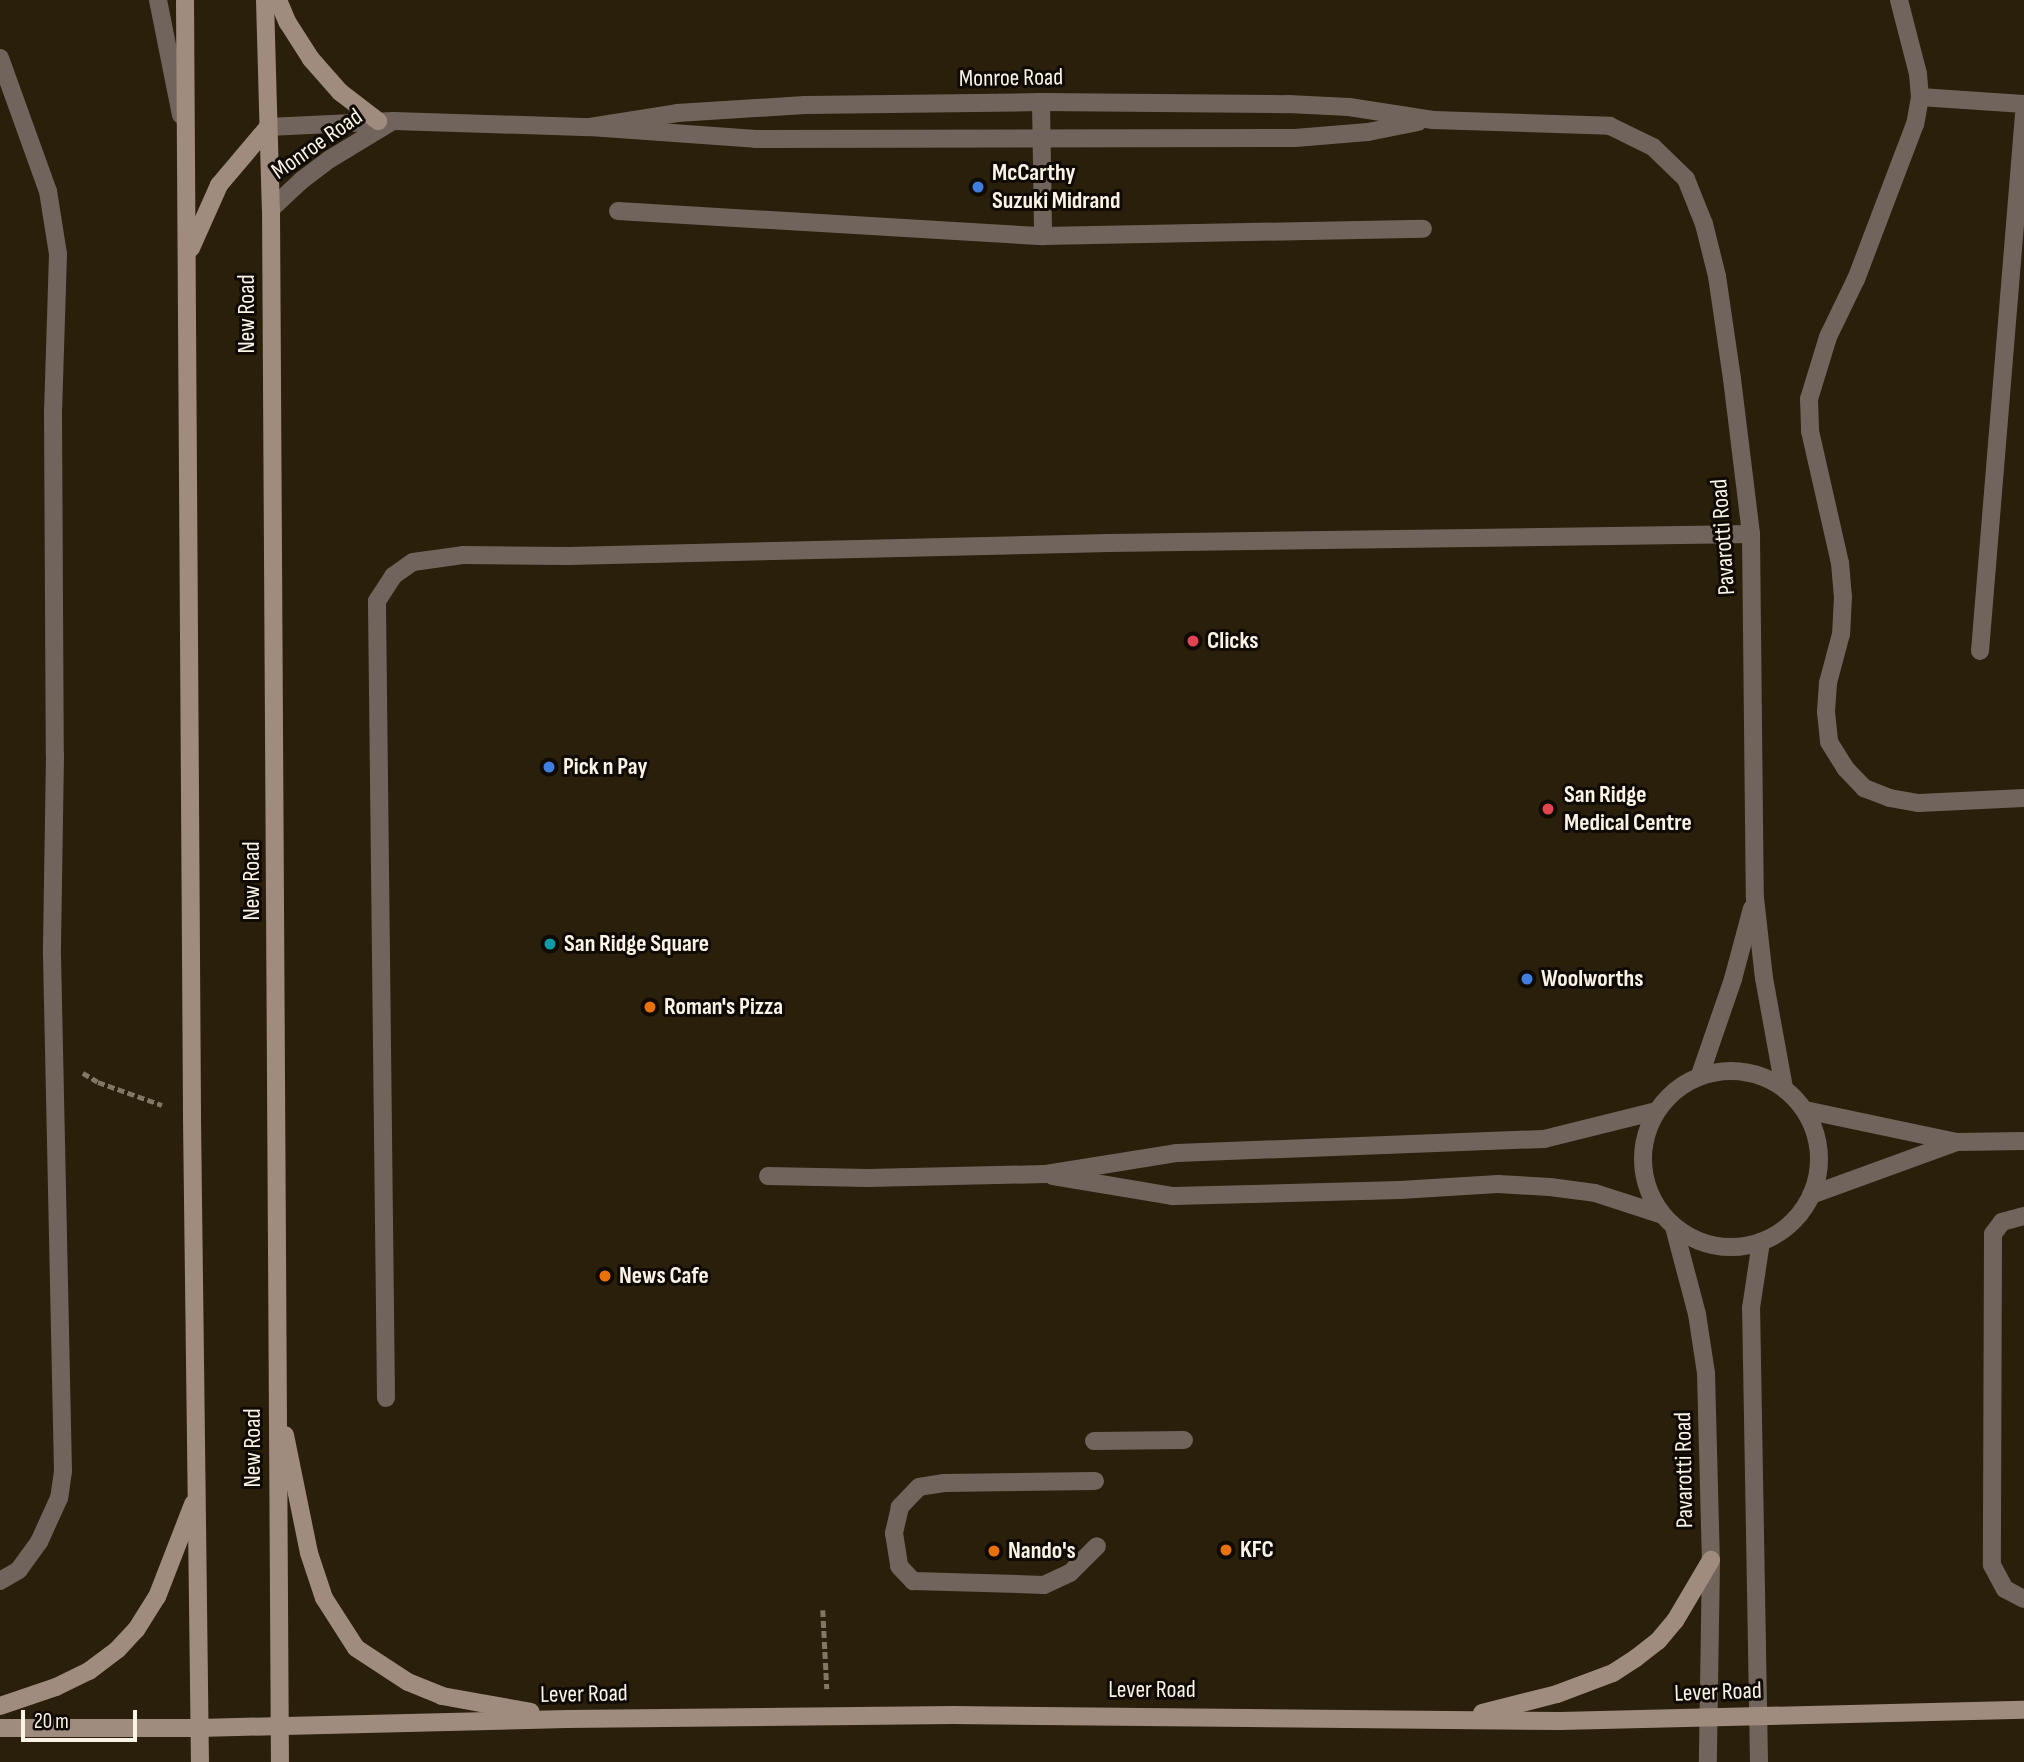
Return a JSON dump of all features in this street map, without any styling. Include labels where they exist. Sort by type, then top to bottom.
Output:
[{"type":"main road","points":[[184,0],[188,254],[192,1119],[200,1762]]},
{"type":"main road","name":"New Road","points":[[265,0],[271,209],[280,1762]]},
{"type":"main road","points":[[278,0],[288,23],[311,59],[340,92],[386,121]]},
{"type":"main road","points":[[188,254],[219,185],[268,127]]},
{"type":"main road","points":[[277,1398],[313,1564],[324,1598],[356,1648],[408,1682],[442,1696],[567,1719]]},
{"type":"main road","points":[[0,1706],[56,1687],[89,1671],[118,1649],[136,1630],[157,1597],[198,1490]]},
{"type":"main road","points":[[1458,1719],[1557,1694],[1614,1673],[1658,1641],[1675,1620],[1711,1560]]},
{"type":"main road","name":"Lever Road","points":[[0,1728],[199,1728],[828,1716],[1181,1715],[1560,1721],[2024,1710]]},
{"type":"street","points":[[158,0],[187,143]]},
{"type":"street","points":[[1899,0],[1918,74],[1920,97],[1915,124],[1856,279],[1828,337],[1809,400],[1810,431],[1840,563],[1843,597],[1841,634],[1828,683],[1826,712],[1829,742],[1845,768],[1864,788],[1890,798],[1919,803],[2024,798]]},
{"type":"street","points":[[0,58],[48,191],[58,254],[52,512],[55,755],[52,955],[63,1471],[59,1498],[39,1542],[19,1570],[0,1581]]},
{"type":"street","points":[[1920,97],[2024,104]]},
{"type":"street","points":[[1041,102],[1043,236]]},
{"type":"street","name":"Monroe Road","points":[[590,127],[677,113],[793,106],[1041,102],[1288,104],[1349,107],[1433,120],[1610,126],[1653,147],[1686,179]]},
{"type":"street","points":[[1980,652],[2024,115]]},
{"type":"street","name":"Monroe Road","points":[[268,127],[386,121],[590,127],[756,139],[1295,138],[1368,132],[1433,120]]},
{"type":"street","name":"Monroe Road","points":[[271,209],[302,180],[386,121]]},
{"type":"street","name":"Pavarotti Road","points":[[1686,179],[1704,224],[1717,276],[1751,534],[1755,898],[1768,1005],[1784,1088]]},
{"type":"street","points":[[618,211],[1043,236],[1423,229]]},
{"type":"street","points":[[386,1398],[377,601],[393,576],[413,562],[463,555],[569,556],[1109,543],[1751,534]]},
{"type":"street","name":"Pavarotti Road","points":[[1700,1076],[1733,979],[1755,898]]},
{"type":"street","points":[[1046,1174],[1173,1196],[1400,1190],[1498,1184],[1550,1187],[1594,1193],[1669,1221],[1693,1239],[1715,1246],[1738,1247],[1761,1242],[1781,1231],[1799,1215],[1811,1195],[1819,1167],[1816,1138],[1805,1110],[1784,1088],[1757,1074],[1728,1070],[1700,1076],[1674,1091],[1656,1111],[1646,1137],[1643,1164],[1649,1191],[1669,1221]]},
{"type":"street","points":[[1805,1110],[1957,1142],[2024,1141]]},
{"type":"street","points":[[768,1176],[868,1178],[1046,1174],[1177,1153],[1544,1139],[1656,1111]]},
{"type":"street","points":[[1811,1195],[1957,1142]]},
{"type":"street","points":[[2024,1216],[2002,1222],[1993,1234],[1992,1537],[1992,1565],[2005,1589],[2024,1599]]},
{"type":"street","name":"Pavarotti Road","points":[[1669,1221],[1697,1314],[1706,1373],[1711,1560],[1708,1762]]},
{"type":"street","points":[[1759,1762],[1751,1308],[1761,1242]]},
{"type":"street","points":[[1094,1441],[1184,1440]]},
{"type":"street","points":[[1096,1481],[944,1483],[919,1487],[900,1507],[894,1533],[899,1566],[913,1581],[1044,1585],[1070,1573],[1097,1546]]},
{"type":"path","points":[[55,1056],[98,1082],[146,1097],[192,1119]]},
{"type":"path","points":[[823,1610],[828,1716]]},
{"type":"place","name":"McCarthy Suzuki Midrand","points":[[978,187]]},
{"type":"place","name":"Clicks","points":[[1193,641]]},
{"type":"place","name":"Pick n Pay","points":[[549,767]]},
{"type":"place","name":"San Ridge Medical Centre","points":[[1548,809]]},
{"type":"place","name":"San Ridge Square","points":[[550,944]]},
{"type":"place","name":"Woolworths","points":[[1527,979]]},
{"type":"place","name":"Roman's Pizza","points":[[650,1007]]},
{"type":"place","name":"News Cafe","points":[[605,1276]]},
{"type":"place","name":"KFC","points":[[1226,1550]]},
{"type":"place","name":"Nando's","points":[[994,1551]]}]
